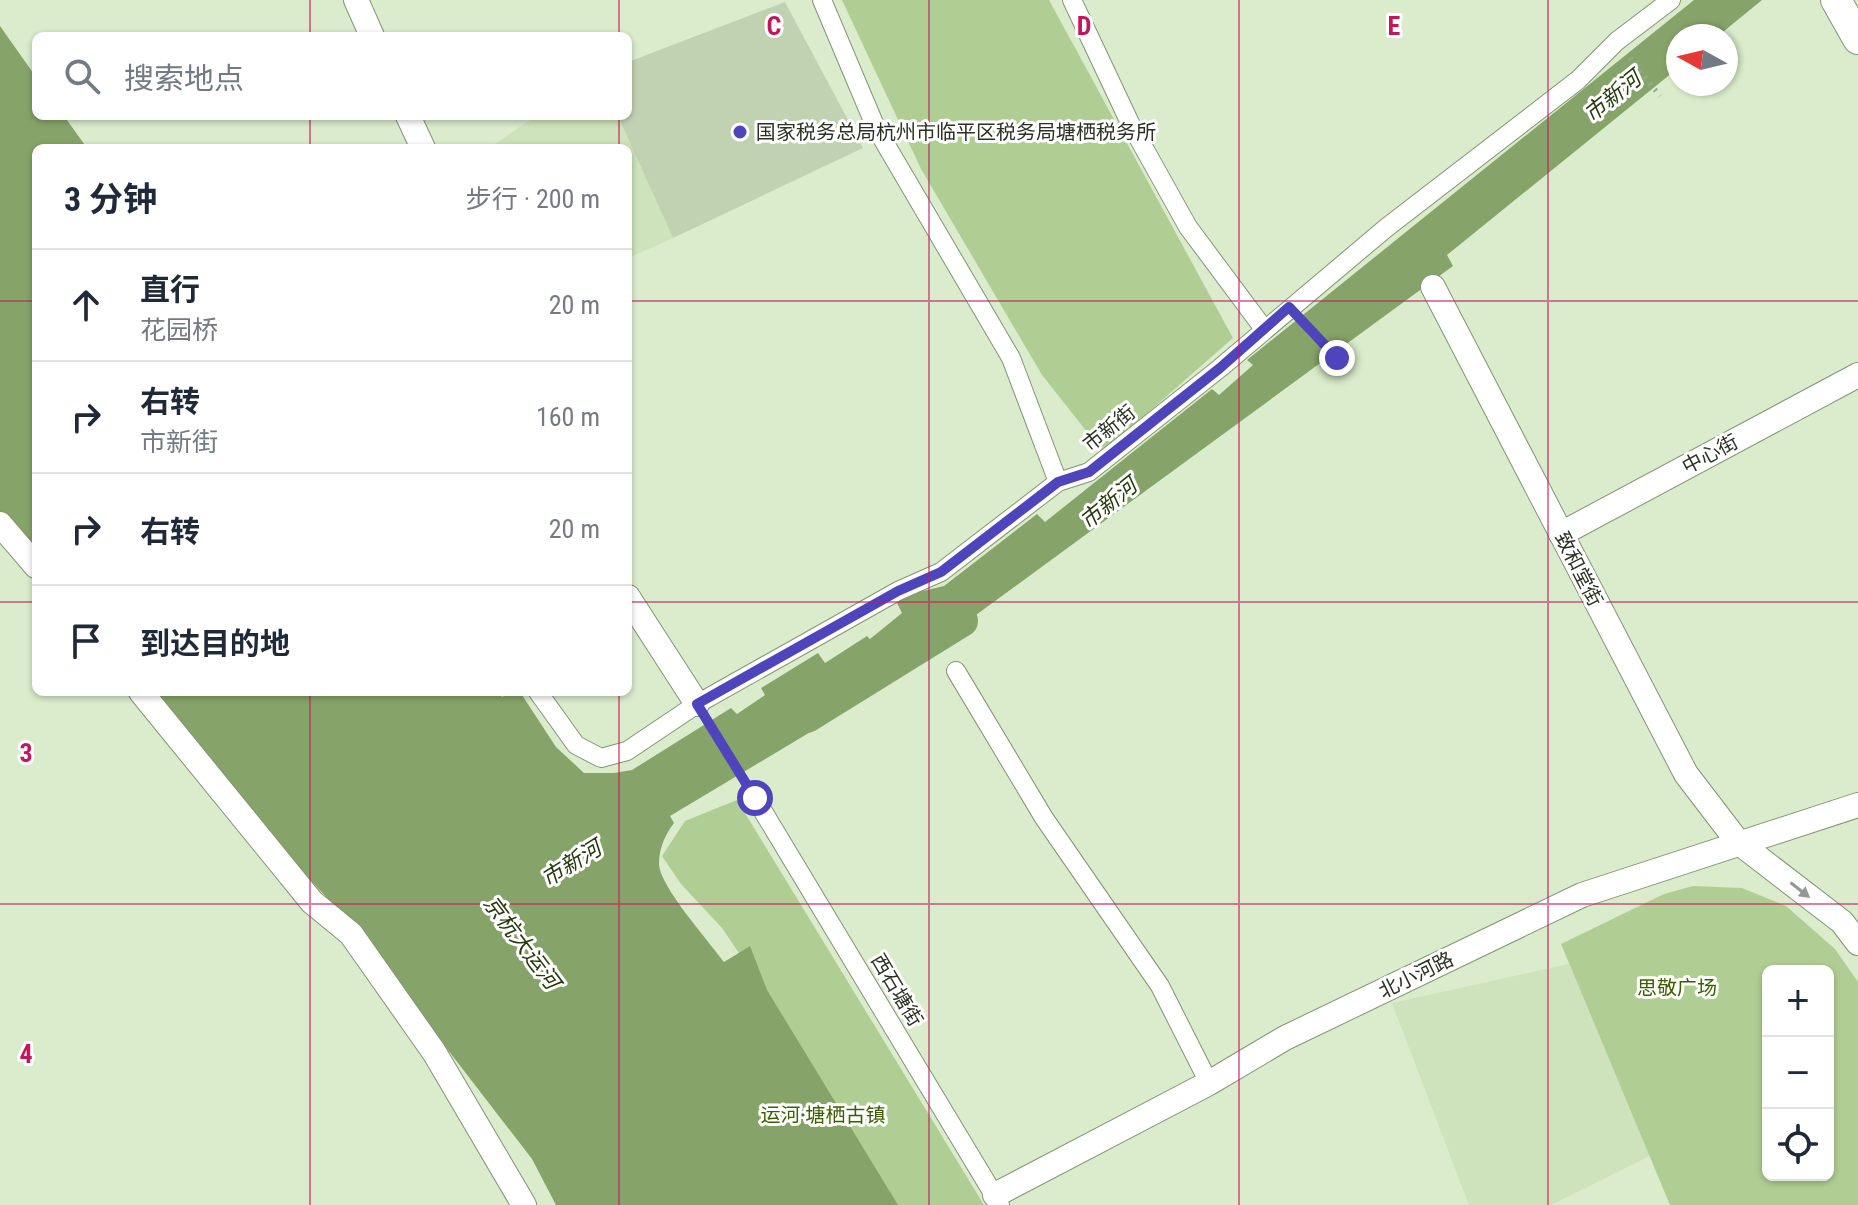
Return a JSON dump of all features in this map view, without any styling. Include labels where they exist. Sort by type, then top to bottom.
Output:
[{"type":"street","points":[[356,0],[370,32]]},
{"type":"street","points":[[822,0],[876,128],[1011,358],[1058,482]]},
{"type":"street","points":[[1072,0],[1130,123],[1188,227],[1264,329]]},
{"type":"street","name":"市新街","points":[[541,696],[576,745],[601,758],[627,751],[697,704],[898,591],[941,572],[1058,482],[1089,472],[1220,368],[1386,228],[1578,80],[1617,41],[1671,0]]},
{"type":"street","points":[[1837,2],[1858,39]]},
{"type":"street","points":[[410,120],[421,144]]},
{"type":"street","name":"致和堂街","points":[[1433,287],[1686,774],[1738,842],[1842,922],[1858,943]]},
{"type":"street","name":"中心街","points":[[1561,534],[1858,375]]},
{"type":"street","points":[[0,524],[32,561]]},
{"type":"street","points":[[632,603],[697,704]]},
{"type":"street","points":[[956,671],[1044,818],[1160,986],[1209,1083]]},
{"type":"street","points":[[144,696],[312,902],[351,934],[434,1052],[524,1205]]},
{"type":"street","name":"西石塘街","points":[[755,798],[998,1200]]},
{"type":"street","name":"北小河路","points":[[998,1200],[1285,1038],[1582,895],[1858,805]]},
{"type":"path","points":[[1617,41],[1660,96]]},
{"type":"path","points":[[1289,307],[1337,358]]},
{"type":"path","points":[[697,704],[755,798]]},
{"type":"shaded area","points":[[530,120],[620,120],[631,144],[495,144]]},
{"type":"shaded area","points":[[632,147],[673,238],[632,256]]},
{"type":"shaded area","points":[[1569,964],[1650,1156],[1551,1205],[1469,1205],[1392,1003]]},
{"type":"green space","points":[[842,0],[1049,0],[1233,338],[1103,452],[1042,375],[921,169]]},
{"type":"green space","name":"运河·塘栖古镇","points":[[737,800],[984,1205],[570,1205],[789,1027],[722,928],[681,884],[662,856],[685,821]]},
{"type":"green space","name":"思敬广场","points":[[1693,886],[1742,888],[1786,906],[1835,949],[1858,982],[1858,1205],[1670,1205],[1561,944],[1664,894]]},
{"type":"water","name":"京杭大运河","points":[[1694,0],[1762,0],[1733,24],[1666,24],[1666,78],[1447,255],[1453,266],[928,650],[922,642],[842,690],[845,700],[809,724],[812,731],[670,816],[674,823],[663,842],[659,864],[667,886],[724,962],[750,946],[767,990],[898,1205],[556,1205],[532,1159],[347,919],[267,834],[152,696],[523,696],[556,747],[584,773],[632,770],[731,708],[737,714],[765,695],[761,688],[818,653],[825,663],[867,636],[870,639],[902,613],[897,603],[910,594],[944,586],[1037,514],[1045,522],[1212,389],[1219,395],[1253,365],[1247,360]]},
{"type":"water","points":[[0,26],[32,71],[32,120],[67,120],[84,144],[32,144],[32,551],[0,513]]},
{"type":"building","name":"国家税务总局杭州市临平区税务局塘栖税务所","points":[[785,2],[863,148],[673,238],[620,120],[632,120],[632,60]]},
{"type":"waterway","name":"市新河","points":[[807,717],[962,621]]},
{"type":"place","name":"国家税务总局杭州市临平区税务局塘栖税务所","points":[[740,132]]},
{"type":"route","points":[[755,798],[697,704],[898,591],[941,572],[1058,482],[1089,472],[1220,368],[1289,307],[1337,358]]}]
